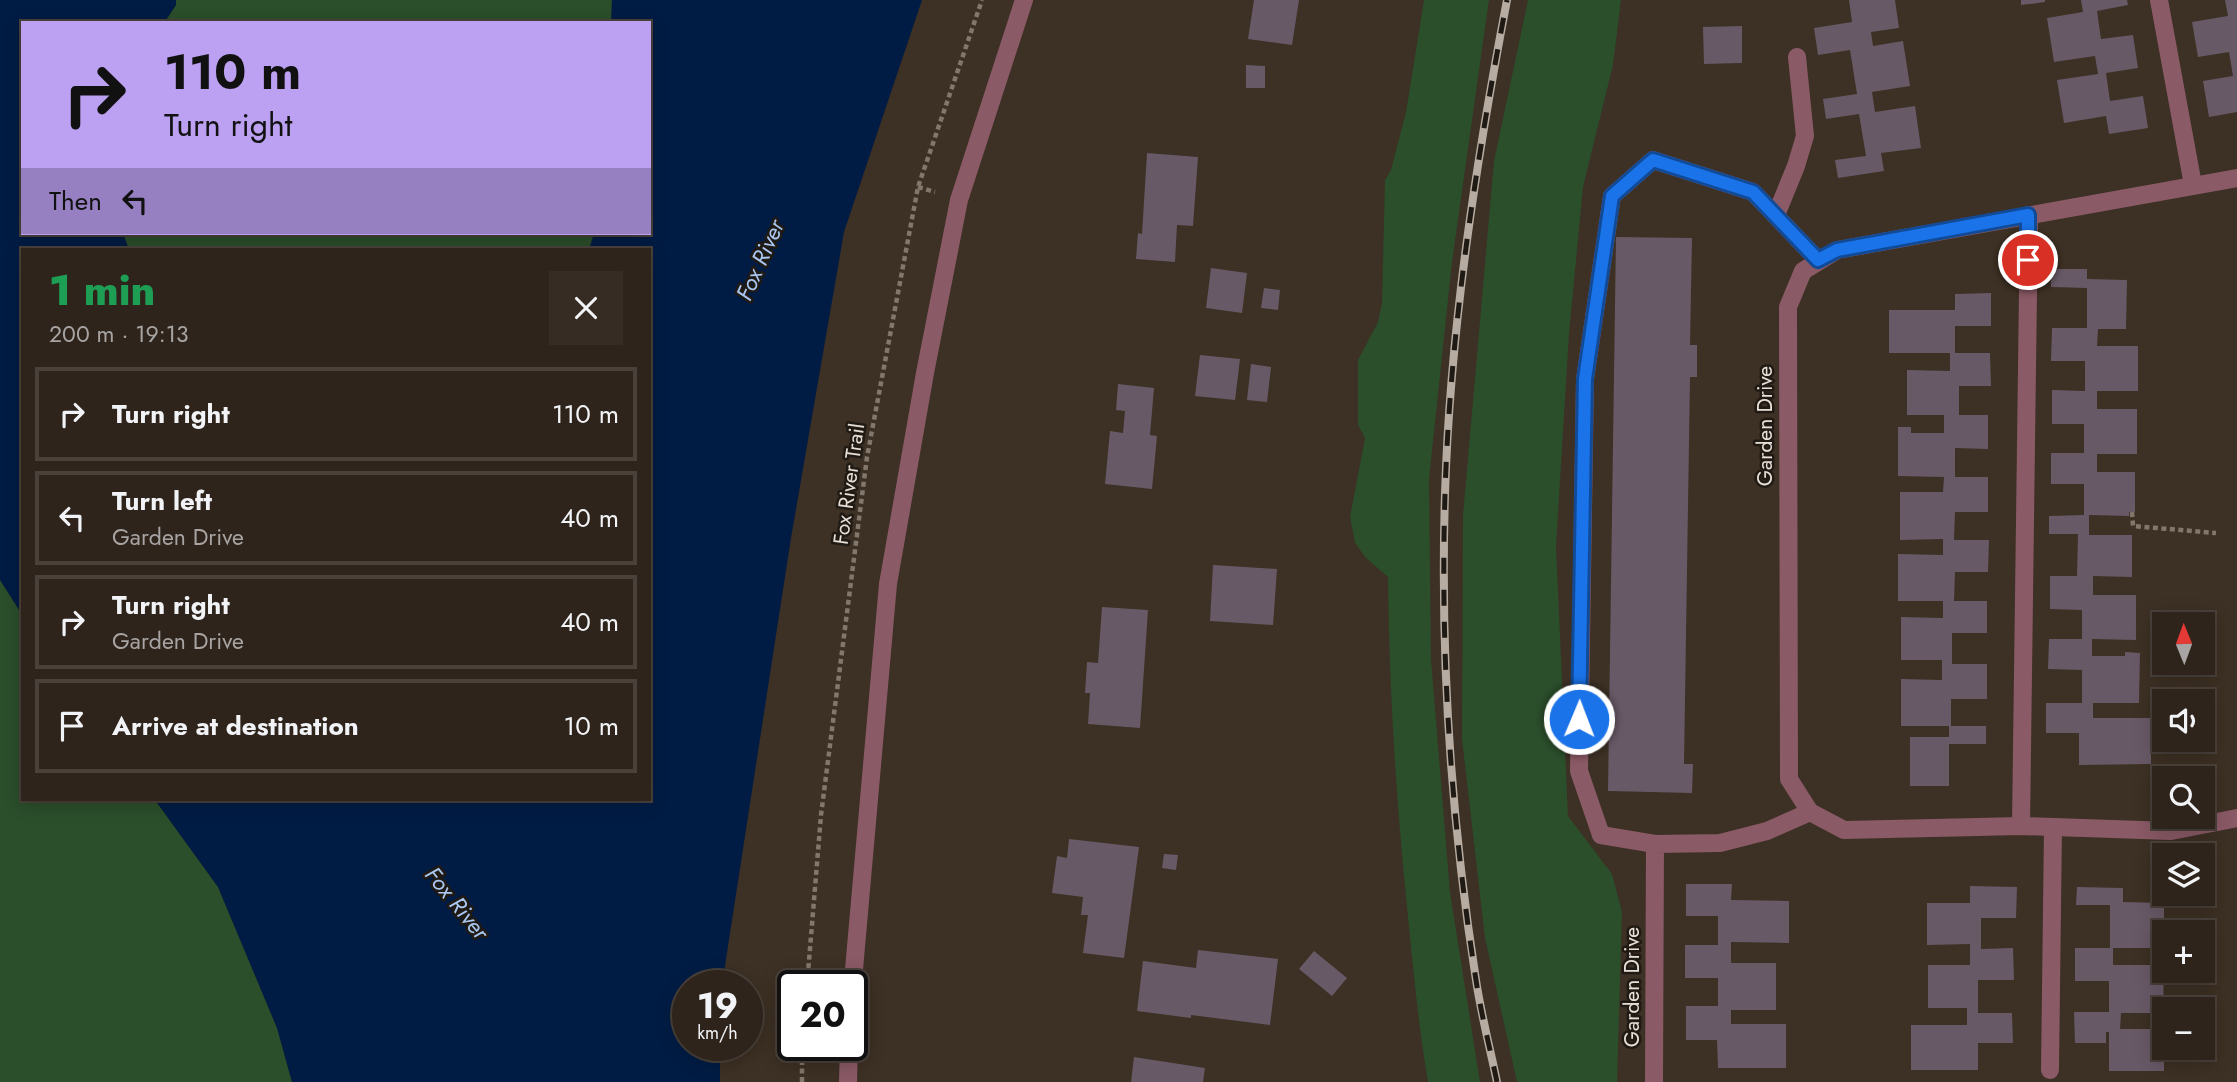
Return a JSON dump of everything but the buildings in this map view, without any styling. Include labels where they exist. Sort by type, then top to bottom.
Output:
[{"type":"street","points":[[854,970],[888,584],[897,531],[959,200],[1024,0]]},
{"type":"street","points":[[2160,0],[2193,185]]},
{"type":"street","points":[[1776,215],[1805,136],[1797,57]]},
{"type":"street","points":[[1810,812],[1767,831],[1720,843],[1654,844],[1601,835],[1578,771],[1585,379],[1612,196],[1653,160],[1753,192],[1818,260]]},
{"type":"street","name":"Garden Drive","points":[[2237,178],[1837,250],[1803,271],[1788,307],[1789,779],[1810,812],[1844,830],[2021,826],[2171,831],[2237,818]]},
{"type":"street","points":[[2021,826],[2028,215]]},
{"type":"street","points":[[2050,1070],[2053,827]]},
{"type":"street","name":"Garden Drive","points":[[1654,844],[1654,1082]]},
{"type":"street","points":[[848,1082],[849,1061]]},
{"type":"path","name":"Fox River Trail","points":[[808,970],[821,815],[867,457],[918,187],[982,0]]},
{"type":"path","points":[[2132,512],[2133,526],[2216,533]]},
{"type":"path","points":[[802,1061],[802,1082]]},
{"type":"green space","points":[[176,0],[612,0],[611,21],[165,21],[176,5]]},
{"type":"green space","points":[[1424,0],[1489,0],[1452,262],[1429,479],[1431,659],[1450,892],[1480,1082],[1428,1082],[1416,995],[1400,825],[1388,577],[1366,558],[1355,543],[1350,517],[1365,438],[1358,425],[1358,360],[1378,322],[1382,303],[1385,180],[1391,170],[1406,112]]},
{"type":"green space","points":[[1528,0],[1621,0],[1613,65],[1583,187],[1569,334],[1556,546],[1568,816],[1612,874],[1622,912],[1617,1082],[1517,1082],[1485,938],[1462,739],[1463,515],[1494,161]]},
{"type":"green space","points":[[124,235],[593,235],[590,248],[128,248]]},
{"type":"green space","points":[[0,580],[21,613],[21,801],[156,801],[218,887],[277,1028],[292,1082],[0,1082]]},
{"type":"water","points":[[0,0],[176,0],[176,5],[165,21],[21,21],[21,235],[124,235],[128,248],[21,248],[21,613],[0,580]]},
{"type":"water","name":"Fox River","points":[[612,0],[922,0],[844,232],[791,538],[724,970],[672,970],[672,1061],[720,1061],[720,1082],[292,1082],[277,1028],[218,887],[156,801],[651,801],[651,248],[590,248],[593,235],[651,235],[651,21],[611,21]]},
{"type":"railway","points":[[1497,1082],[1478,993],[1460,859],[1449,738],[1444,555],[1452,370],[1466,246],[1507,0]]},
{"type":"route","points":[[1579,719],[1585,379],[1612,196],[1653,160],[1753,192],[1818,260],[1837,250],[2028,215],[2028,260]]}]
